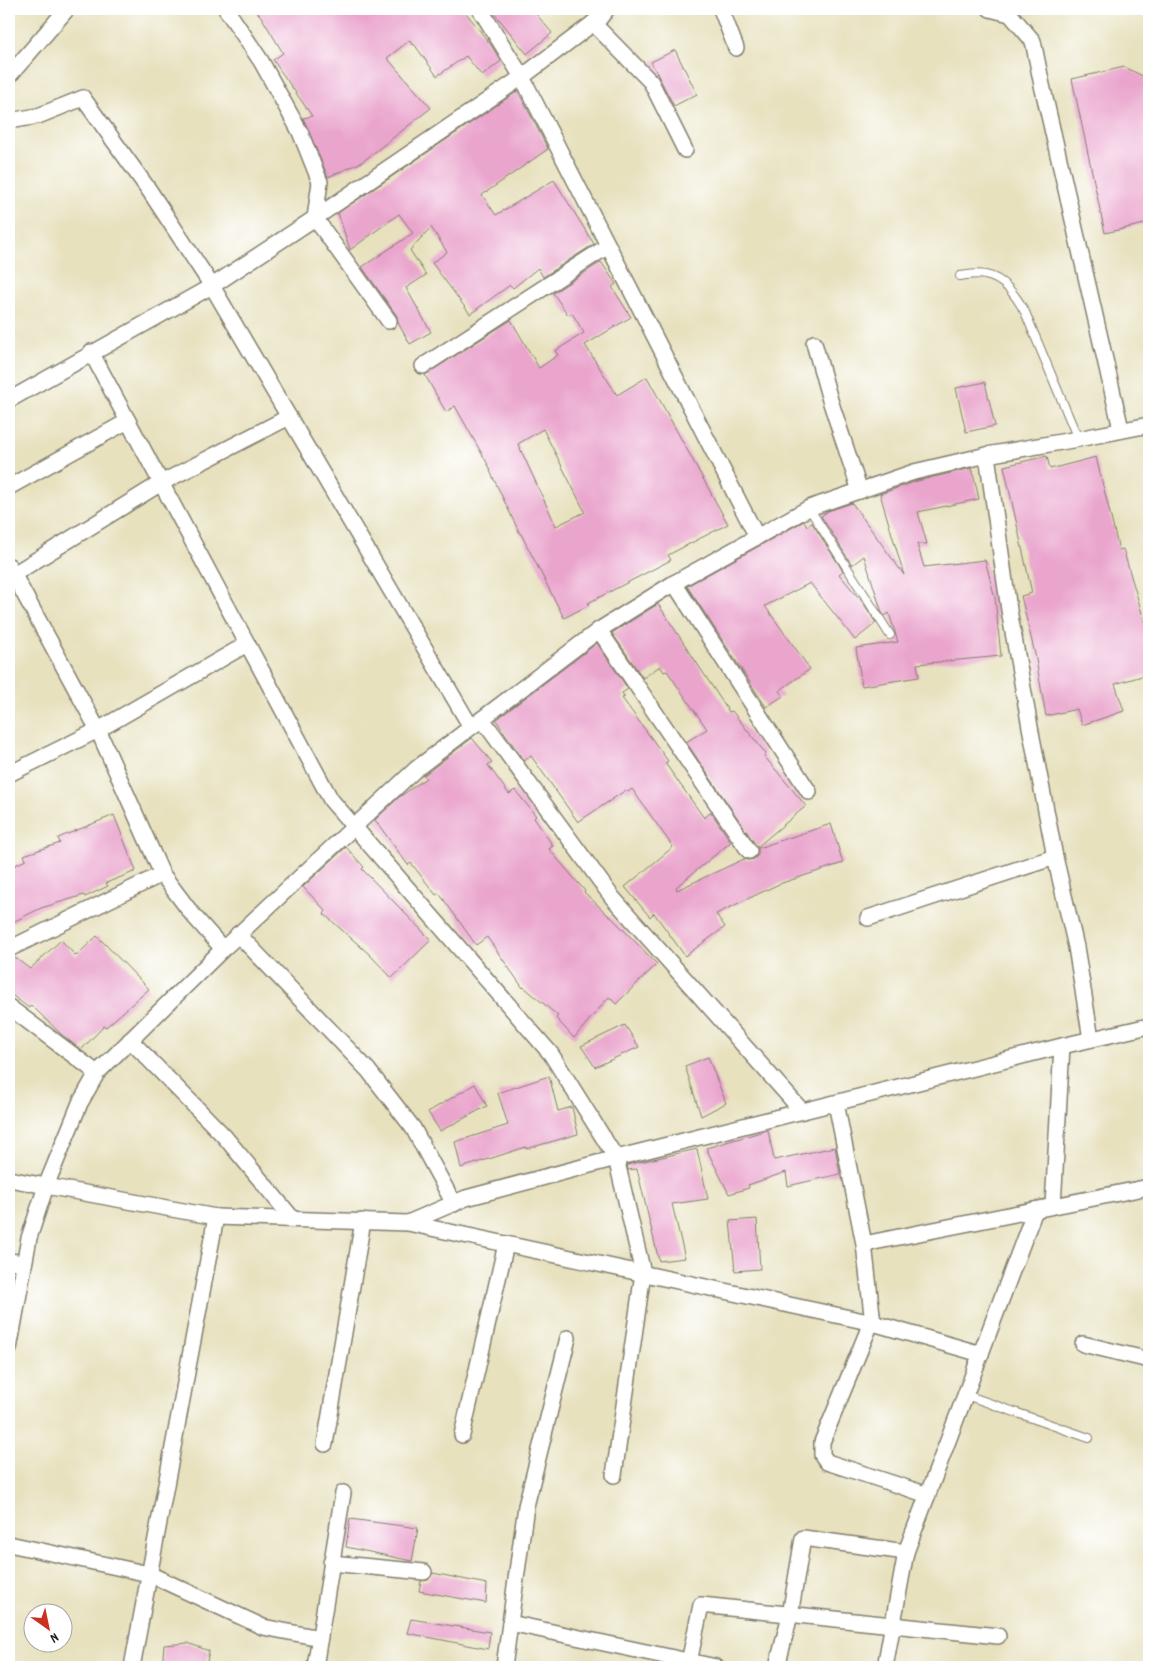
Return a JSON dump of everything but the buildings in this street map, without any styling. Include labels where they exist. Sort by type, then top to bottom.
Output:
[{"type":"street","points":[[9,76],[67,9]]},
{"type":"street","points":[[226,9],[262,61],[300,132],[320,182],[315,218],[389,321]]},
{"type":"street","points":[[480,9],[522,78],[758,537]]},
{"type":"street","points":[[9,400],[91,352],[212,286],[522,78],[594,23],[607,9]]},
{"type":"street","points":[[721,9],[736,48]]},
{"type":"street","points":[[990,9],[1010,14],[1033,42],[1121,429]]},
{"type":"street","points":[[594,23],[651,82],[685,150]]},
{"type":"street","points":[[9,121],[38,116],[83,98],[149,190],[212,286],[289,417],[476,723],[612,897],[802,1111]]},
{"type":"street","points":[[423,366],[608,246]]},
{"type":"street","points":[[814,343],[830,400],[860,491]]},
{"type":"street","points":[[91,352],[331,800],[551,1054],[616,1158],[643,1273],[614,1475]]},
{"type":"street","points":[[222,949],[192,914],[162,874],[98,730],[11,572],[162,483],[289,417]]},
{"type":"street","points":[[9,487],[128,421]]},
{"type":"street","points":[[9,1349],[29,1238],[46,1186],[80,1103],[97,1073],[222,949],[416,769],[599,630],[674,583],[809,508],[914,472],[987,455],[1149,425]]},
{"type":"street","points":[[987,455],[1009,610],[1055,857],[1076,947],[1091,1039]]},
{"type":"street","points":[[674,583],[809,792]]},
{"type":"street","points":[[599,630],[749,851]]},
{"type":"street","points":[[9,774],[98,730],[247,644]]},
{"type":"street","points":[[868,918],[1055,857]]},
{"type":"street","points":[[9,949],[162,874]]},
{"type":"street","points":[[238,934],[368,1070],[413,1128],[454,1204]]},
{"type":"street","points":[[9,1007],[97,1073]]},
{"type":"street","points":[[408,1223],[466,1198],[616,1158],[1062,1046],[1149,1026]]},
{"type":"street","points":[[130,1040],[224,1136],[292,1218]]},
{"type":"street","points":[[1052,1206],[1062,1046]]},
{"type":"street","points":[[836,1103],[864,1244],[872,1323],[822,1442],[822,1455],[827,1462],[928,1495]]},
{"type":"street","points":[[9,1179],[216,1217],[408,1223],[872,1323],[981,1354]]},
{"type":"street","points":[[864,1244],[1149,1187]]},
{"type":"street","points":[[885,1667],[906,1552],[1035,1210]]},
{"type":"street","points":[[132,1667],[216,1217]]},
{"type":"street","points":[[325,1444],[362,1222]]},
{"type":"street","points":[[462,1435],[506,1244]]},
{"type":"street","points":[[9,1261],[24,1263]]},
{"type":"street","points":[[504,1667],[526,1506],[568,1338]]},
{"type":"street","points":[[1083,1344],[1149,1360]]},
{"type":"street","points":[[315,1667],[343,1493]]},
{"type":"street","points":[[777,1667],[790,1615],[803,1538],[906,1552]]},
{"type":"street","points":[[9,1544],[149,1574],[263,1627],[320,1638]]},
{"type":"street","points":[[331,1563],[424,1572]]},
{"type":"street","points":[[688,1664],[700,1605],[998,1636]]},
{"type":"street","points":[[510,1623],[688,1664],[716,1667]]},
{"type":"lane","points":[[960,276],[984,274],[998,280],[1014,294],[1025,312],[1078,439]]},
{"type":"lane","points":[[809,508],[890,635]]},
{"type":"lane","points":[[966,1394],[1089,1438]]}]
